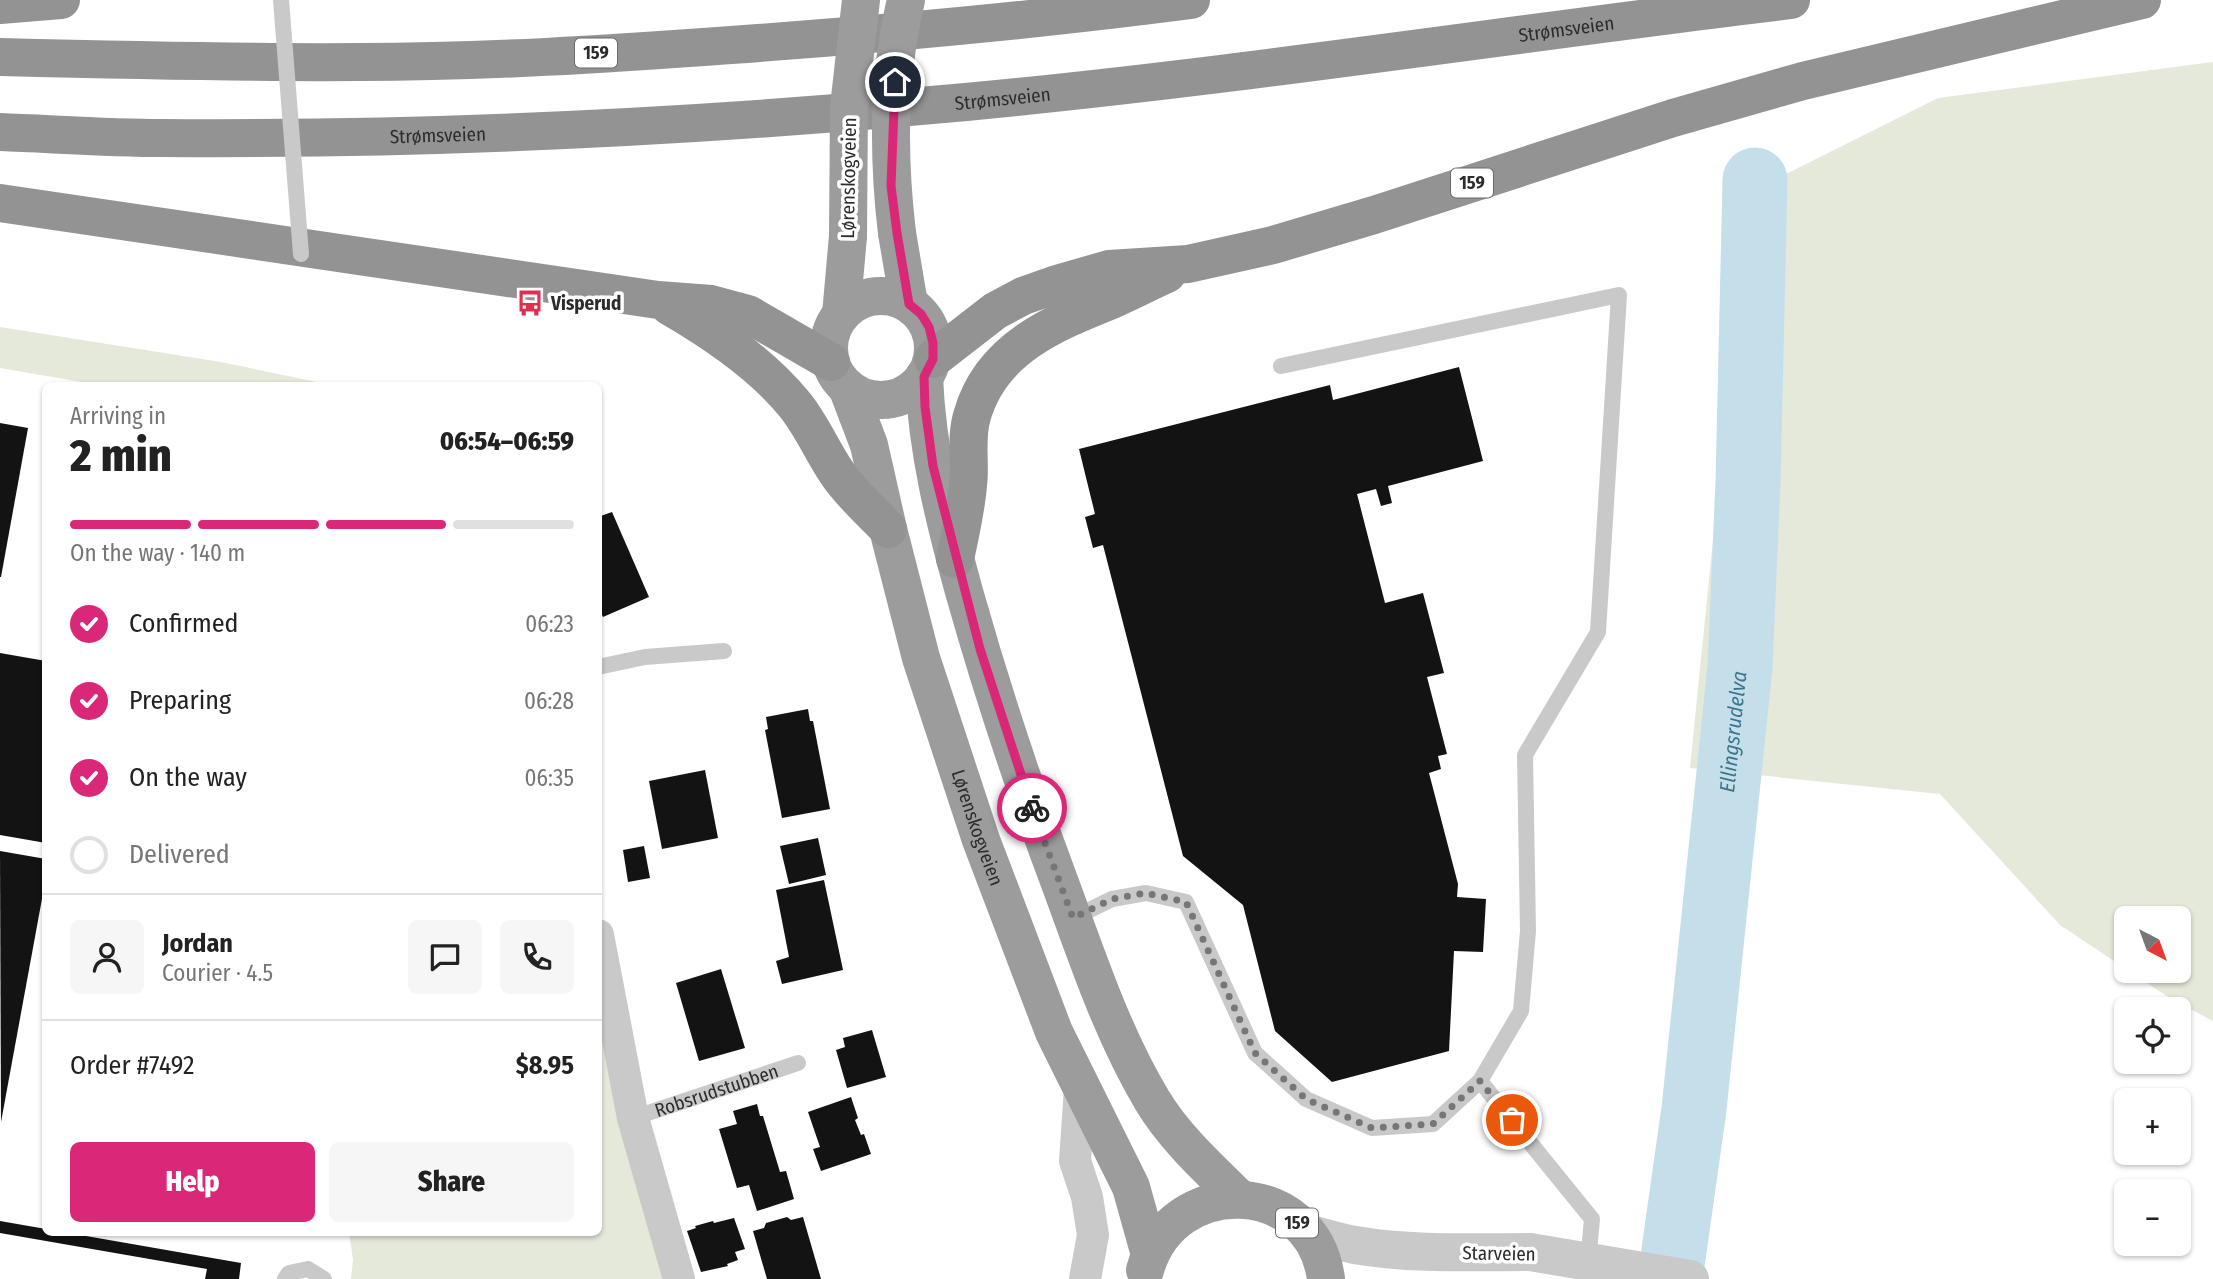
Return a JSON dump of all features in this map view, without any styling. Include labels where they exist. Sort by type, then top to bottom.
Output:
[{"type":"highway","points":[[0,5],[61,0]]},
{"type":"highway","name":"Lørenskogveien","points":[[841,314],[848,236],[849,107],[861,0]]},
{"type":"highway","name":"159","points":[[906,0],[893,106],[891,186],[909,304],[921,314],[929,327],[933,343],[925,407],[933,466],[955,559],[1007,736],[1105,1008],[1154,1103],[1206,1166],[1240,1199]]},
{"type":"highway","name":"159","points":[[0,57],[349,62],[519,57],[796,40],[961,26],[1191,0]]},
{"type":"highway","name":"Strømsveien","points":[[0,132],[159,138],[376,137],[505,134],[797,117],[1173,78],[1791,0]]},
{"type":"highway","name":"159","points":[[1188,264],[1273,245],[1374,215],[1673,118],[1791,84],[2143,0]]},
{"type":"highway","points":[[0,203],[658,300],[711,304],[748,314],[839,375],[859,395],[873,399],[902,396],[914,388],[928,368],[995,311],[1023,296],[1109,269],[1188,264]]},
{"type":"highway","points":[[955,559],[968,484],[971,418],[983,388],[1004,360],[1033,335],[1188,264]]},
{"type":"highway","points":[[841,314],[856,302],[873,296],[892,297],[909,304]]},
{"type":"highway","points":[[658,300],[703,326],[776,384],[811,428],[838,475],[888,529]]},
{"type":"highway","name":"159","points":[[839,375],[830,337],[841,314]]},
{"type":"highway","name":"Lørenskogveien","points":[[839,375],[869,445],[921,658],[977,827],[1049,1020],[1080,1088],[1131,1187],[1146,1267]]},
{"type":"highway","name":"159","points":[[1146,1267],[1164,1231],[1186,1212],[1212,1202],[1240,1199],[1259,1202],[1294,1220],[1307,1233],[1318,1251],[1326,1279]]},
{"type":"street","name":"Robsrudstubben","points":[[602,955],[633,1118],[679,1279]]},
{"type":"street","points":[[1080,1088],[1075,1161],[1087,1197],[1093,1235],[1085,1279]]},
{"type":"street","name":"Starveien","points":[[1307,1233],[1354,1245],[1384,1248],[1431,1252],[1530,1252],[1690,1279]]},
{"type":"lane","points":[[281,0],[301,254]]},
{"type":"lane","points":[[1073,918],[1112,899],[1146,893],[1186,902],[1255,1053],[1306,1099],[1372,1128],[1433,1124],[1480,1081],[1521,1011],[1528,931],[1525,755],[1598,632],[1619,295],[1281,366]]},
{"type":"lane","points":[[602,666],[645,657],[724,651]]},
{"type":"lane","name":"Robsrudstubben","points":[[633,1118],[798,1063]]},
{"type":"lane","points":[[1480,1081],[1592,1219],[1586,1279]]},
{"type":"lane","points":[[285,1279],[289,1273],[307,1269],[324,1279]]},
{"type":"green space","points":[[2213,62],[2213,1021],[2191,1009],[2191,997],[2168,997],[2148,984],[2191,984],[2191,906],[2114,906],[2114,961],[2060,925],[1940,794],[1690,768],[1748,193],[1938,98]]},
{"type":"green space","points":[[0,327],[221,362],[317,382],[82,382],[0,368]]},
{"type":"green space","points":[[602,933],[685,1279],[351,1279],[353,1260],[350,1236],[602,1236]]},
{"type":"building","points":[[1459,367],[1483,461],[1388,486],[1392,503],[1381,506],[1376,489],[1357,494],[1385,603],[1423,593],[1444,673],[1427,677],[1447,754],[1438,756],[1441,769],[1429,773],[1458,884],[1457,897],[1486,899],[1483,952],[1454,951],[1449,1051],[1332,1082],[1275,1031],[1243,905],[1183,856],[1103,545],[1093,548],[1085,517],[1095,514],[1079,449],[1330,385],[1333,400]]},
{"type":"building","points":[[0,423],[28,428],[1,577],[0,577]]},
{"type":"building","points":[[612,512],[649,597],[603,617],[602,615],[602,516]]},
{"type":"building","points":[[0,653],[42,660],[42,842],[0,835]]},
{"type":"building","points":[[808,709],[810,721],[813,721],[830,809],[782,818],[765,730],[768,729],[766,717]]},
{"type":"building","points":[[705,770],[718,838],[662,849],[649,781]]},
{"type":"building","points":[[818,838],[826,875],[789,884],[780,846]]},
{"type":"building","points":[[644,846],[650,878],[628,882],[623,850]]},
{"type":"building","points":[[0,851],[42,858],[42,899],[1,1122]]},
{"type":"building","points":[[824,880],[843,970],[782,984],[776,961],[789,957],[776,890]]},
{"type":"building","points":[[721,969],[745,1048],[699,1061],[676,983]]},
{"type":"building","points":[[872,1030],[886,1077],[847,1088],[836,1050],[845,1047],[843,1038]]},
{"type":"building","points":[[851,1097],[858,1118],[855,1120],[861,1135],[864,1134],[871,1154],[821,1171],[813,1149],[820,1147],[808,1112]]},
{"type":"building","points":[[757,1104],[780,1172],[786,1171],[794,1199],[757,1211],[749,1185],[737,1188],[719,1129],[737,1124],[733,1111]]},
{"type":"building","points":[[787,1217],[791,1220],[803,1217],[821,1279],[767,1279],[753,1231],[764,1228],[766,1223]]},
{"type":"building","points":[[734,1218],[745,1249],[735,1252],[738,1260],[727,1264],[728,1266],[701,1272],[687,1231],[713,1221],[714,1223]]},
{"type":"building","points":[[0,1221],[42,1228],[42,1236],[86,1236],[241,1263],[239,1279],[205,1279],[207,1269],[0,1233]]},
{"type":"waterway","name":"Ellingsrudelva","points":[[1670,1279],[1694,1109],[1740,667],[1748,482],[1755,180]]},
{"type":"way so far","points":[[1032,808],[1073,918],[1112,899],[1146,893],[1186,902],[1255,1053],[1306,1099],[1372,1128],[1433,1124],[1480,1081],[1512,1120]]},
{"type":"place","name":"Visperud","points":[[530,303]]},
{"type":"route","points":[[895,82],[891,186],[909,304],[921,314],[929,327],[933,343],[933,359],[924,377],[933,466],[980,649],[1032,808]]}]
